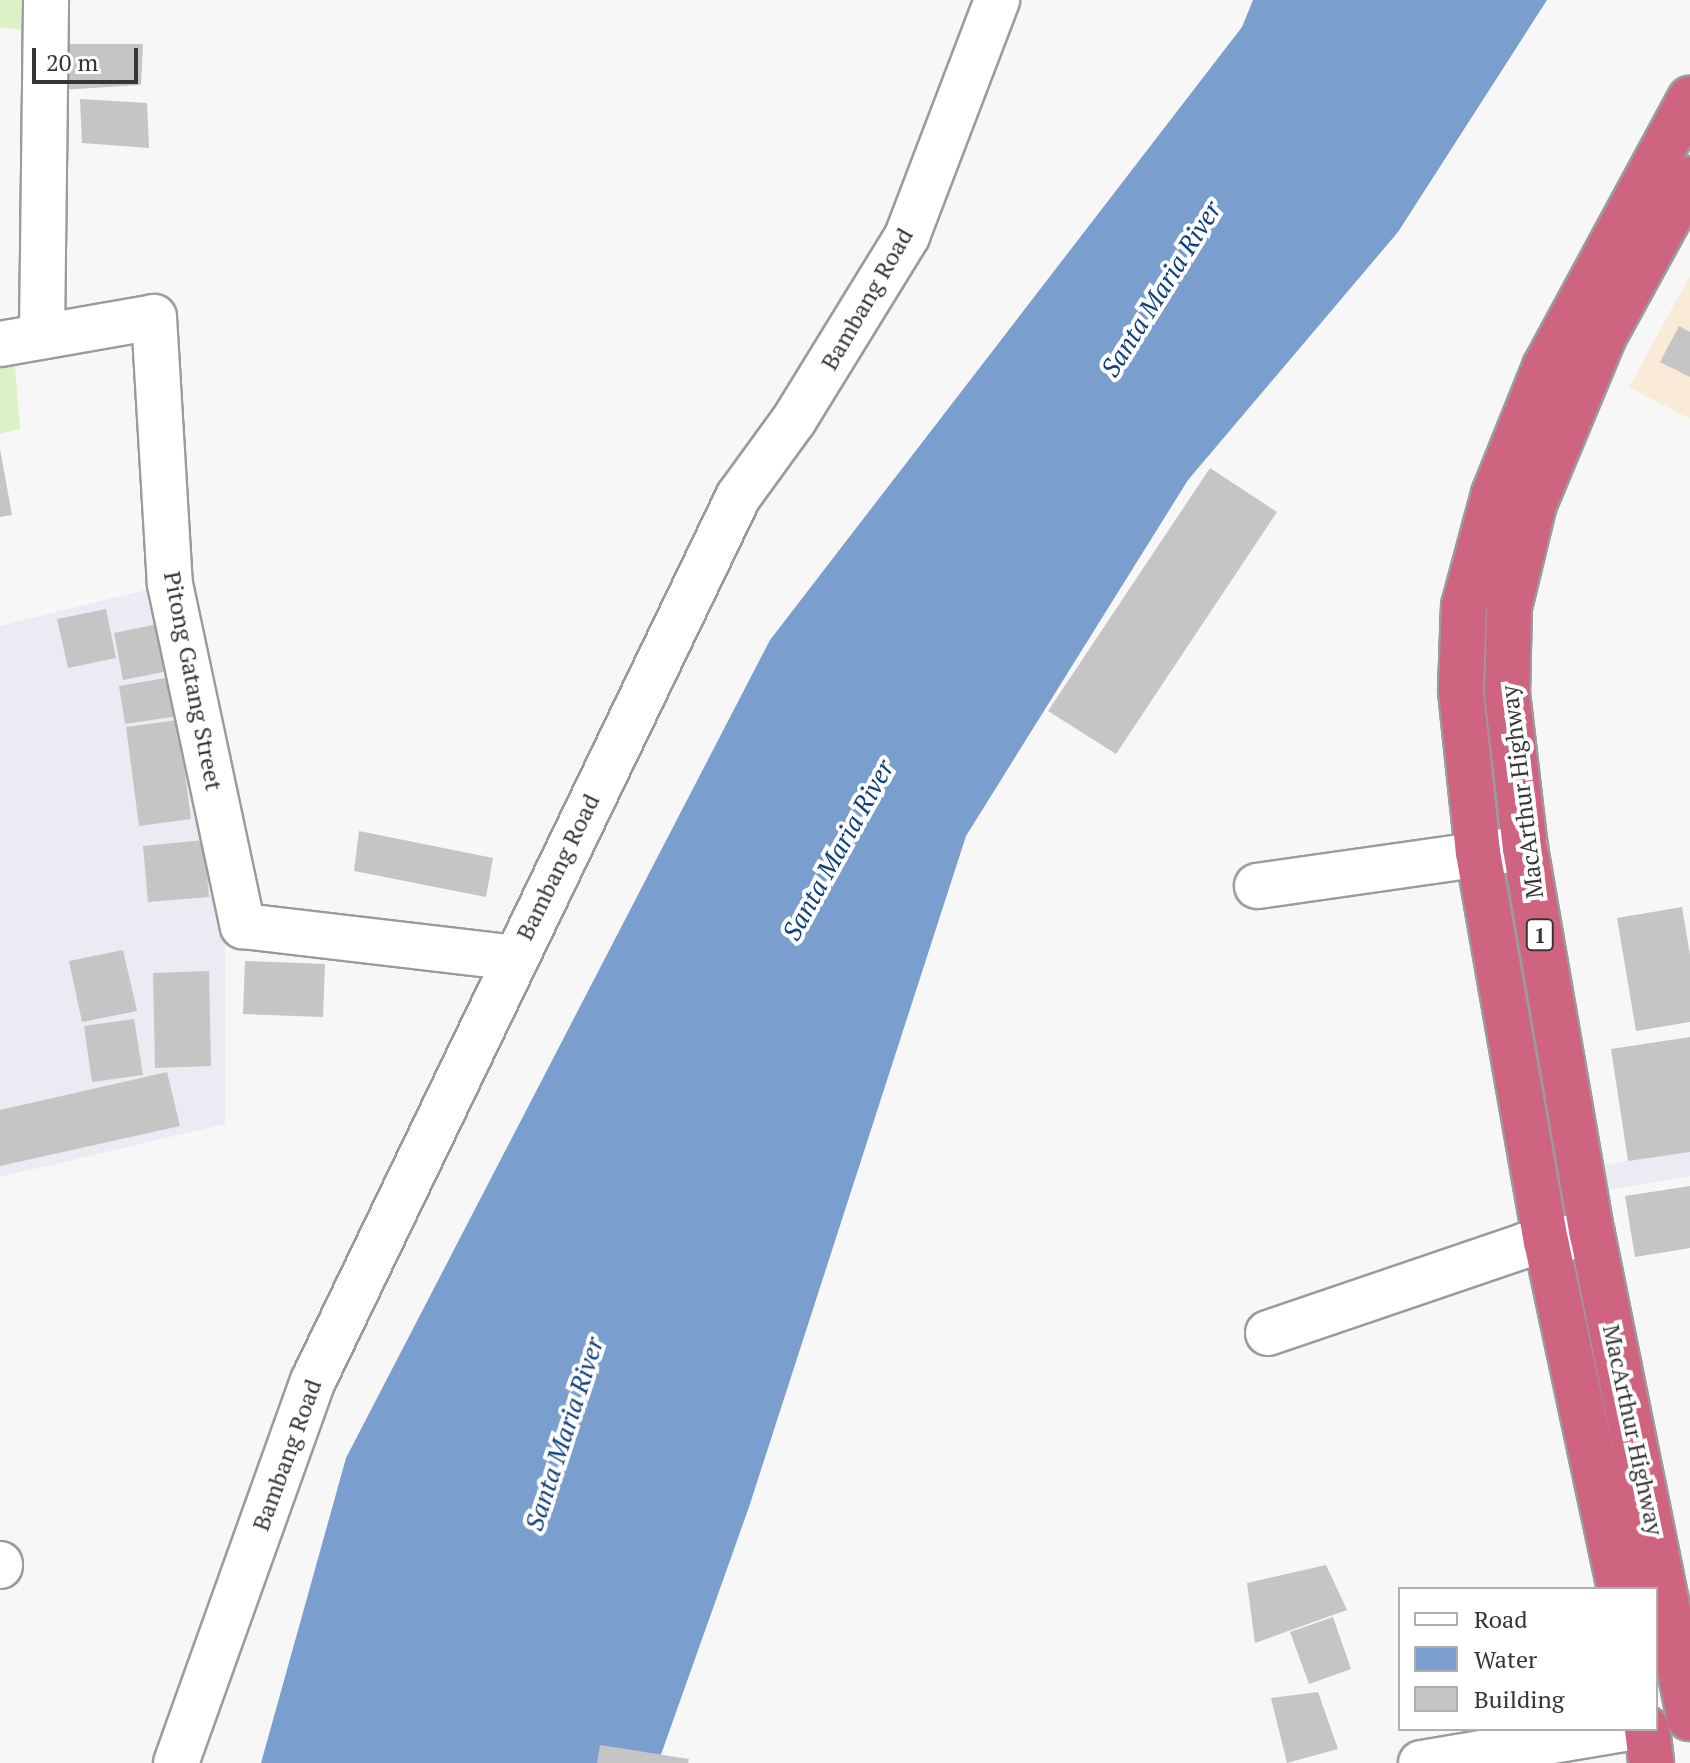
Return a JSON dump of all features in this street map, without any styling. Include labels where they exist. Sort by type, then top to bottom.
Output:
[{"type":"highway","name":"MacArthur Highway","points":[[1690,99],[1664,215],[1560,433],[1534,504],[1509,607],[1507,693],[1525,848],[1592,1234],[1690,1718]]},
{"type":"highway","name":"MacArthur Highway","points":[[1620,1587],[1546,1242],[1478,853],[1461,690],[1467,592],[1484,524],[1516,434],[1690,179]]},
{"type":"highway","points":[[1647,1731],[1651,1763]]},
{"type":"street","points":[[42,333],[46,0]]},
{"type":"street","name":"Bambang Road","points":[[176,1763],[313,1381],[738,497],[794,420],[907,236],[997,0]]},
{"type":"street","name":"Pitong Gatang Street","points":[[0,344],[42,333],[154,317],[170,584],[243,926],[514,958]]},
{"type":"street","points":[[1257,886],[1525,848]]},
{"type":"street","points":[[1268,1333],[1546,1242],[1592,1234]]},
{"type":"street","points":[[1658,1724],[1690,1718]]},
{"type":"street","points":[[1421,1763],[1612,1731]]},
{"type":"shaded area","points":[[1690,277],[1690,419],[1629,387]]},
{"type":"shaded area","points":[[166,585],[225,937],[225,1124],[0,1177],[0,626]]},
{"type":"shaded area","points":[[1690,1151],[1690,1176],[1608,1190],[1602,1165]]},
{"type":"green space","points":[[0,0],[36,0],[36,30],[0,28]]},
{"type":"green space","points":[[0,365],[15,365],[20,429],[0,434]]},
{"type":"water","name":"Santa Maria River","points":[[1253,0],[1547,0],[1398,232],[1188,480],[966,836],[749,1507],[658,1763],[261,1763],[346,1458],[770,640],[1242,27]]},
{"type":"building","points":[[59,44],[143,44],[141,85],[59,90]]},
{"type":"building","points":[[80,99],[147,103],[149,148],[82,143]]},
{"type":"building","points":[[1679,326],[1690,332],[1690,377],[1660,362]]},
{"type":"building","points":[[0,449],[12,515],[0,517]]},
{"type":"building","points":[[1210,468],[1277,512],[1116,754],[1048,711]]},
{"type":"building","points":[[106,609],[116,658],[68,668],[57,619]]},
{"type":"building","points":[[163,623],[173,670],[123,680],[114,633]]},
{"type":"building","points":[[171,677],[178,716],[125,724],[119,686]]},
{"type":"building","points":[[178,720],[191,819],[139,826],[126,727]]},
{"type":"building","points":[[359,831],[493,858],[486,897],[354,871]]},
{"type":"building","points":[[204,840],[209,897],[148,902],[143,846]]},
{"type":"building","points":[[1682,907],[1690,955],[1690,1022],[1636,1031],[1617,918]]},
{"type":"building","points":[[123,950],[137,1011],[82,1022],[69,961]]},
{"type":"building","points":[[245,961],[325,964],[323,1017],[243,1014]]},
{"type":"building","points":[[209,971],[211,1066],[155,1068],[153,973]]},
{"type":"building","points":[[134,1019],[143,1075],[92,1082],[84,1026]]},
{"type":"building","points":[[1690,1037],[1690,1152],[1628,1161],[1611,1049]]},
{"type":"building","points":[[167,1072],[180,1126],[0,1166],[0,1110]]},
{"type":"building","points":[[1690,1186],[1690,1248],[1635,1257],[1625,1196]]},
{"type":"building","points":[[1326,1565],[1347,1610],[1255,1643],[1247,1583]]},
{"type":"building","points":[[1333,1617],[1351,1669],[1309,1684],[1290,1632]]},
{"type":"building","points":[[1318,1692],[1338,1749],[1287,1763],[1271,1698]]},
{"type":"building","points":[[600,1745],[689,1759],[688,1763],[597,1763]]}]
